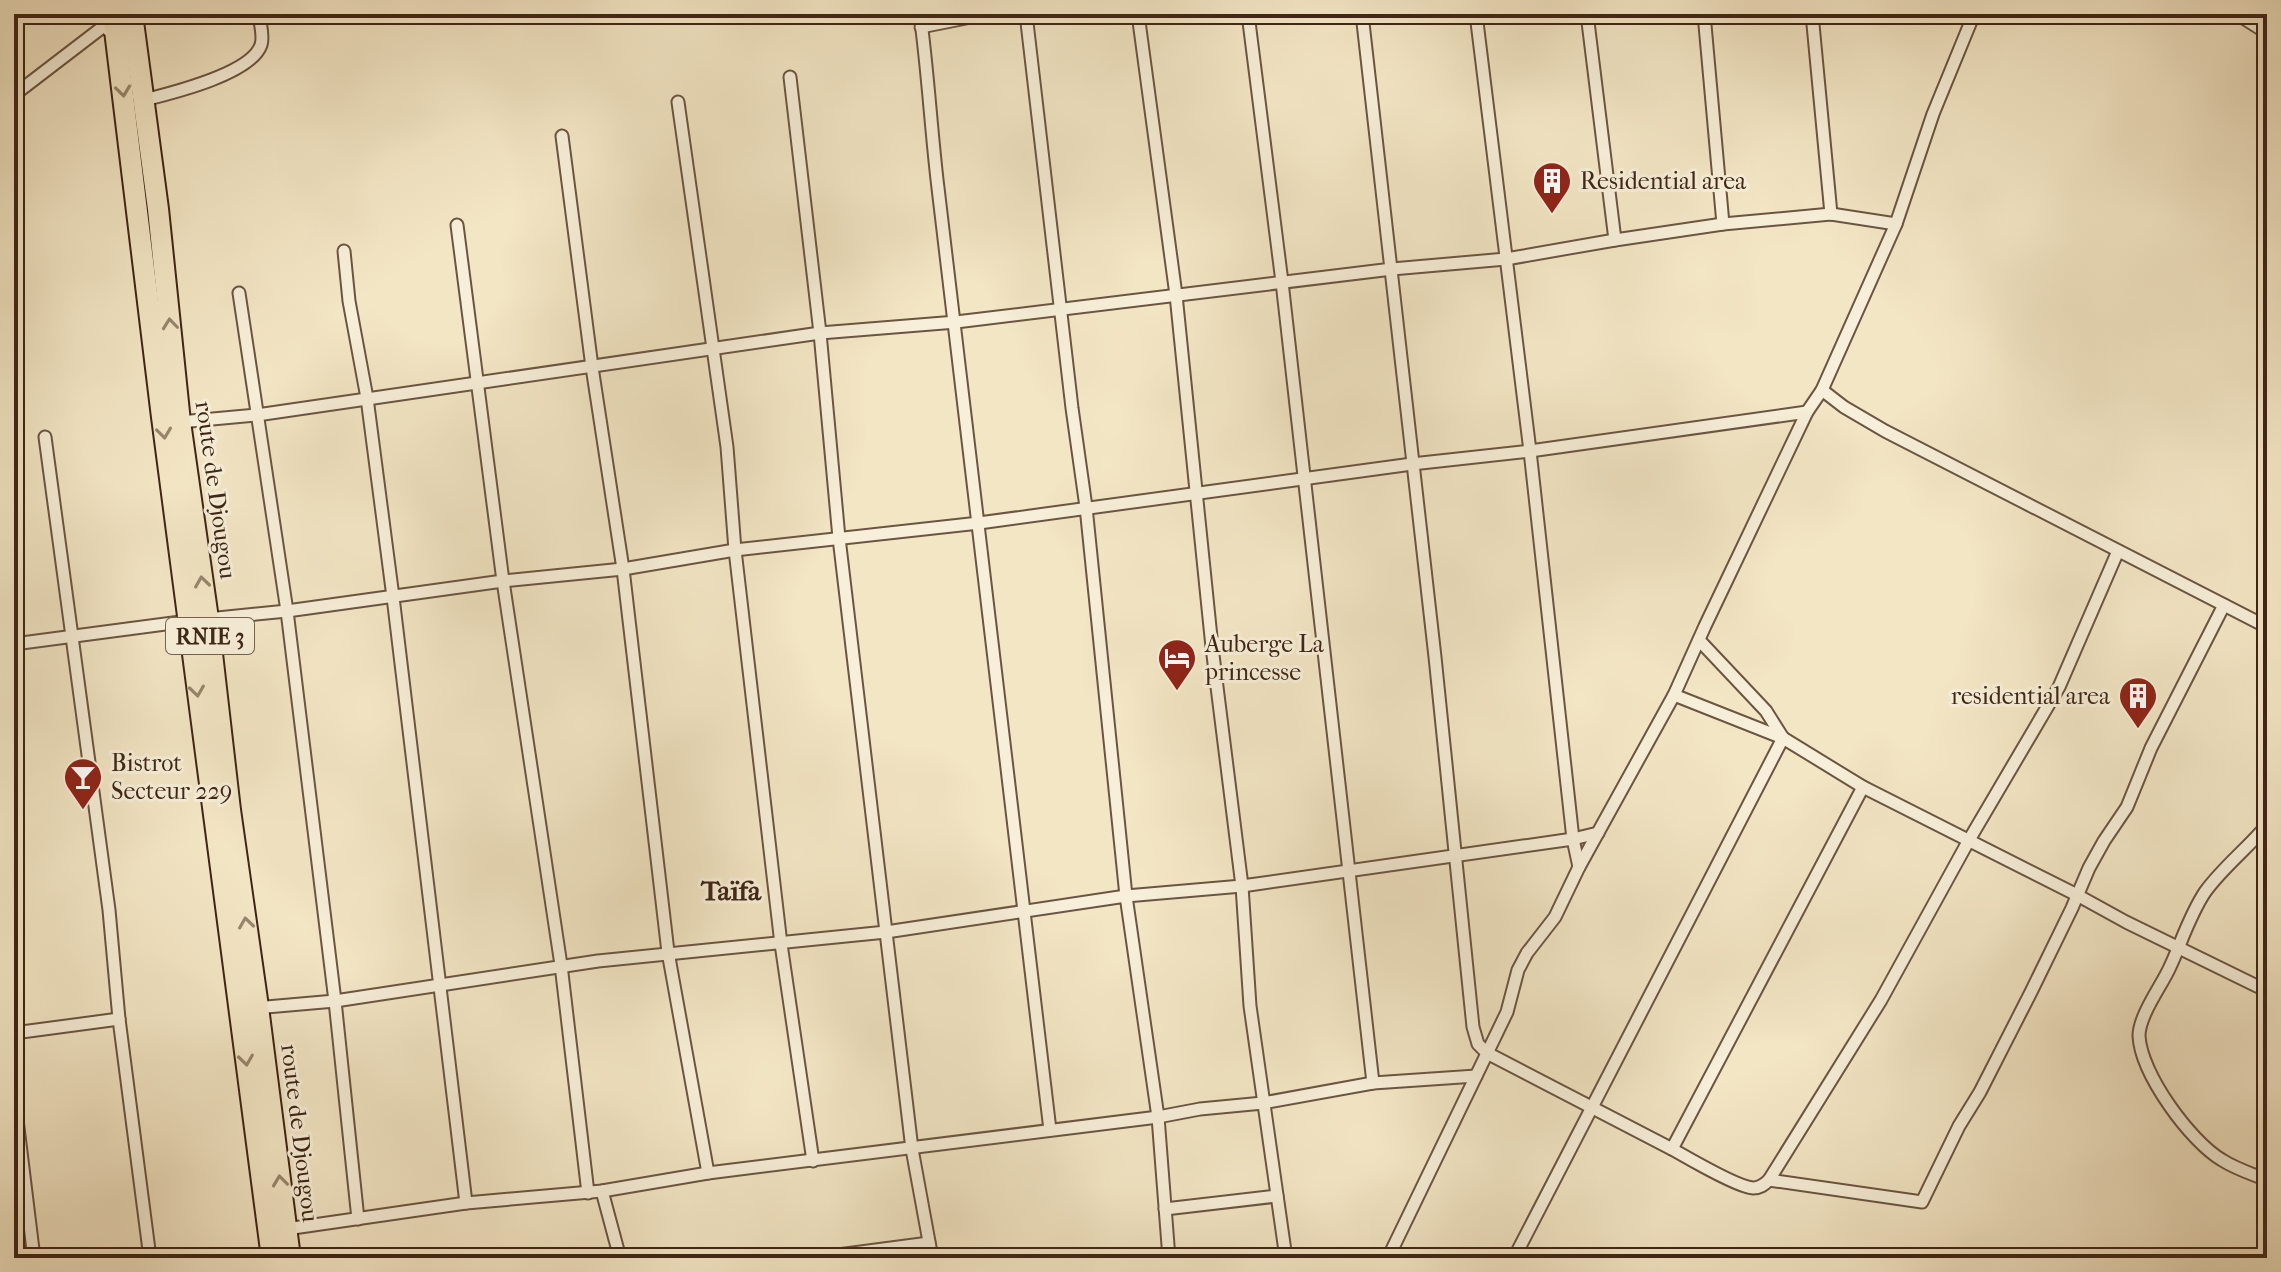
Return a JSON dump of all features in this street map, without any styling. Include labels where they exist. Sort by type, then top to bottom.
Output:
[{"type":"highway","name":"route de Djougou","points":[[132,14],[158,209],[198,620]]},
{"type":"highway","name":"route de Djougou","points":[[111,26],[198,620],[230,810],[272,1258]]},
{"type":"highway","name":"route de Djougou","points":[[249,1009],[290,1258]]},
{"type":"street","points":[[14,95],[111,26],[93,14]]},
{"type":"street","points":[[144,100],[226,74],[249,61],[263,41],[259,14]]},
{"type":"street","points":[[986,14],[920,20],[1050,1130]]},
{"type":"street","points":[[1026,14],[1086,507],[1126,896],[1158,1117],[1169,1258]]},
{"type":"street","points":[[1138,14],[1176,295],[1212,647],[1242,886],[1250,1006],[1286,1258]]},
{"type":"street","points":[[1248,14],[1282,282],[1373,1083]]},
{"type":"street","points":[[1362,14],[1435,657],[1473,1027],[1478,1044],[1487,1053],[1695,1163],[1749,1188],[1764,1185],[1881,1000],[1969,840],[2059,687],[2118,551]]},
{"type":"street","points":[[1476,14],[1530,451],[1573,839],[1579,867]]},
{"type":"street","points":[[1587,14],[1615,240]]},
{"type":"street","points":[[1704,14],[1723,224]]},
{"type":"street","points":[[1812,14],[1831,214]]},
{"type":"street","points":[[1388,1258],[1507,1012],[1518,970],[1555,917],[1579,867],[1674,695],[1807,412],[1822,390],[1896,224],[1933,114],[1974,14]]},
{"type":"street","points":[[2237,14],[2267,33]]},
{"type":"street","points":[[790,77],[820,333],[839,538],[912,1149],[932,1258]]},
{"type":"street","points":[[678,102],[727,447],[735,550],[781,944],[813,1161]]},
{"type":"street","points":[[562,136],[592,367],[623,569],[668,952],[708,1173]]},
{"type":"street","points":[[180,422],[257,415],[820,333],[956,322],[1392,269],[1506,259],[1723,224],[1831,214],[1896,224]]},
{"type":"street","points":[[457,225],[503,581],[561,965],[588,1193]]},
{"type":"street","points":[[344,251],[393,597],[466,1203]]},
{"type":"street","points":[[239,293],[287,611],[335,1001],[358,1219]]},
{"type":"street","points":[[1822,390],[1885,431],[2267,627]]},
{"type":"street","points":[[14,644],[503,581],[623,569],[735,550],[979,523],[1807,412]]},
{"type":"street","points":[[45,437],[109,910],[119,1019],[150,1258]]},
{"type":"street","points":[[1769,1180],[1922,1202],[2031,992],[2104,841],[2127,807],[2151,748],[2224,605]]},
{"type":"street","points":[[1699,640],[1766,711],[1783,738]]},
{"type":"street","points":[[1674,695],[1783,738],[1863,787],[2267,991]]},
{"type":"street","points":[[1514,1258],[1783,738]]},
{"type":"street","points":[[1672,1149],[1863,787]]},
{"type":"street","points":[[2267,825],[2219,874],[2204,894],[2139,1034],[2142,1050],[2171,1108],[2222,1160],[2267,1180]]},
{"type":"street","points":[[249,1009],[335,1001],[561,965],[886,932],[1126,896],[1242,886],[1598,833]]},
{"type":"street","points":[[14,1033],[119,1019]]},
{"type":"street","points":[[286,1229],[466,1203],[588,1193],[708,1173],[1263,1103],[1373,1083],[1476,1076]]},
{"type":"street","points":[[14,1095],[34,1258]]},
{"type":"street","points":[[602,1191],[620,1258]]},
{"type":"street","points":[[1165,1209],[1277,1196]]},
{"type":"street","points":[[815,1258],[929,1243]]},
{"type":"place","name":"Residential area","points":[[1552,215]]},
{"type":"place","name":"Auberge La princesse","points":[[1177,692]]},
{"type":"place","name":"residential area","points":[[2138,730]]},
{"type":"place","name":"Bistrot Secteur 229","points":[[83,811]]},
{"type":"district","name":"Taïfa","points":[[731,890]]}]
